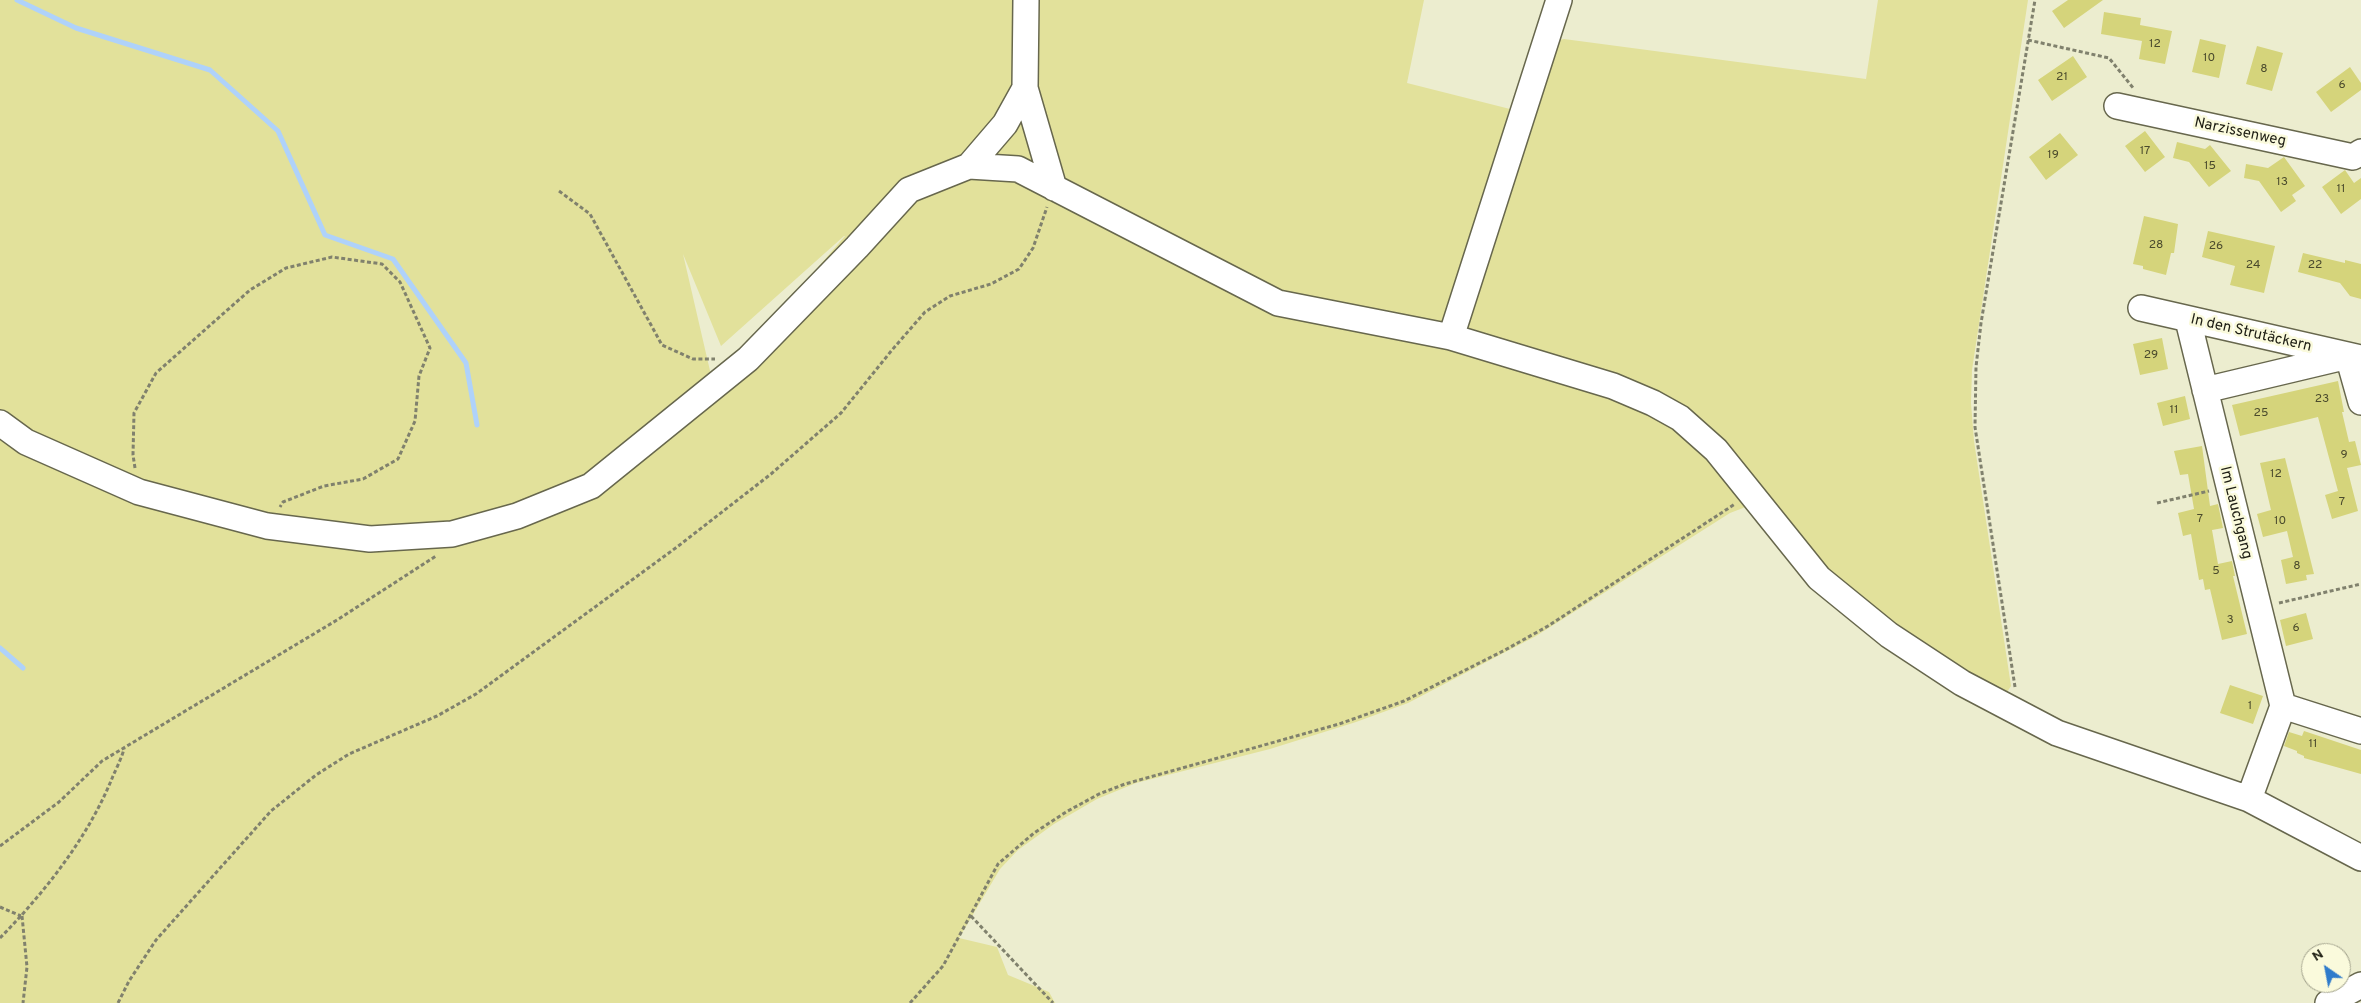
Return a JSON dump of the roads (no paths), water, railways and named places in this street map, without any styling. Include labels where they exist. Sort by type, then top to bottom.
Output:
[{"type":"street","points":[[1026,0],[1025,88],[1054,188]]},
{"type":"street","points":[[1451,337],[1559,0]]},
{"type":"street","points":[[969,166],[1005,124],[1025,88]]},
{"type":"street","name":"Narzissenweg","points":[[2116,106],[2353,157],[2361,152]]},
{"type":"street","points":[[0,423],[26,442],[139,492],[268,526],[370,539],[452,534],[517,516],[590,486],[748,359],[857,247],[909,190],[969,166],[1018,169],[1278,303],[1451,337],[1613,386],[1653,403],[1680,418],[1716,450],[1819,578],[1888,635],[1962,683],[2056,733],[2249,799],[2361,858]]},
{"type":"street","name":"In den Strutäckern","points":[[2142,308],[2355,357]]},
{"type":"street","name":"Im Lauchgang","points":[[2188,320],[2283,706]]},
{"type":"street","points":[[2205,390],[2355,357],[2361,402]]},
{"type":"street","points":[[2249,799],[2283,706],[2361,731]]},
{"type":"street","points":[[2328,1003],[2358,987]]},
{"type":"waterway","points":[[17,0],[76,28],[210,70],[278,131],[325,235],[393,259],[466,363],[477,425]]},
{"type":"waterway","points":[[0,648],[23,668]]}]
